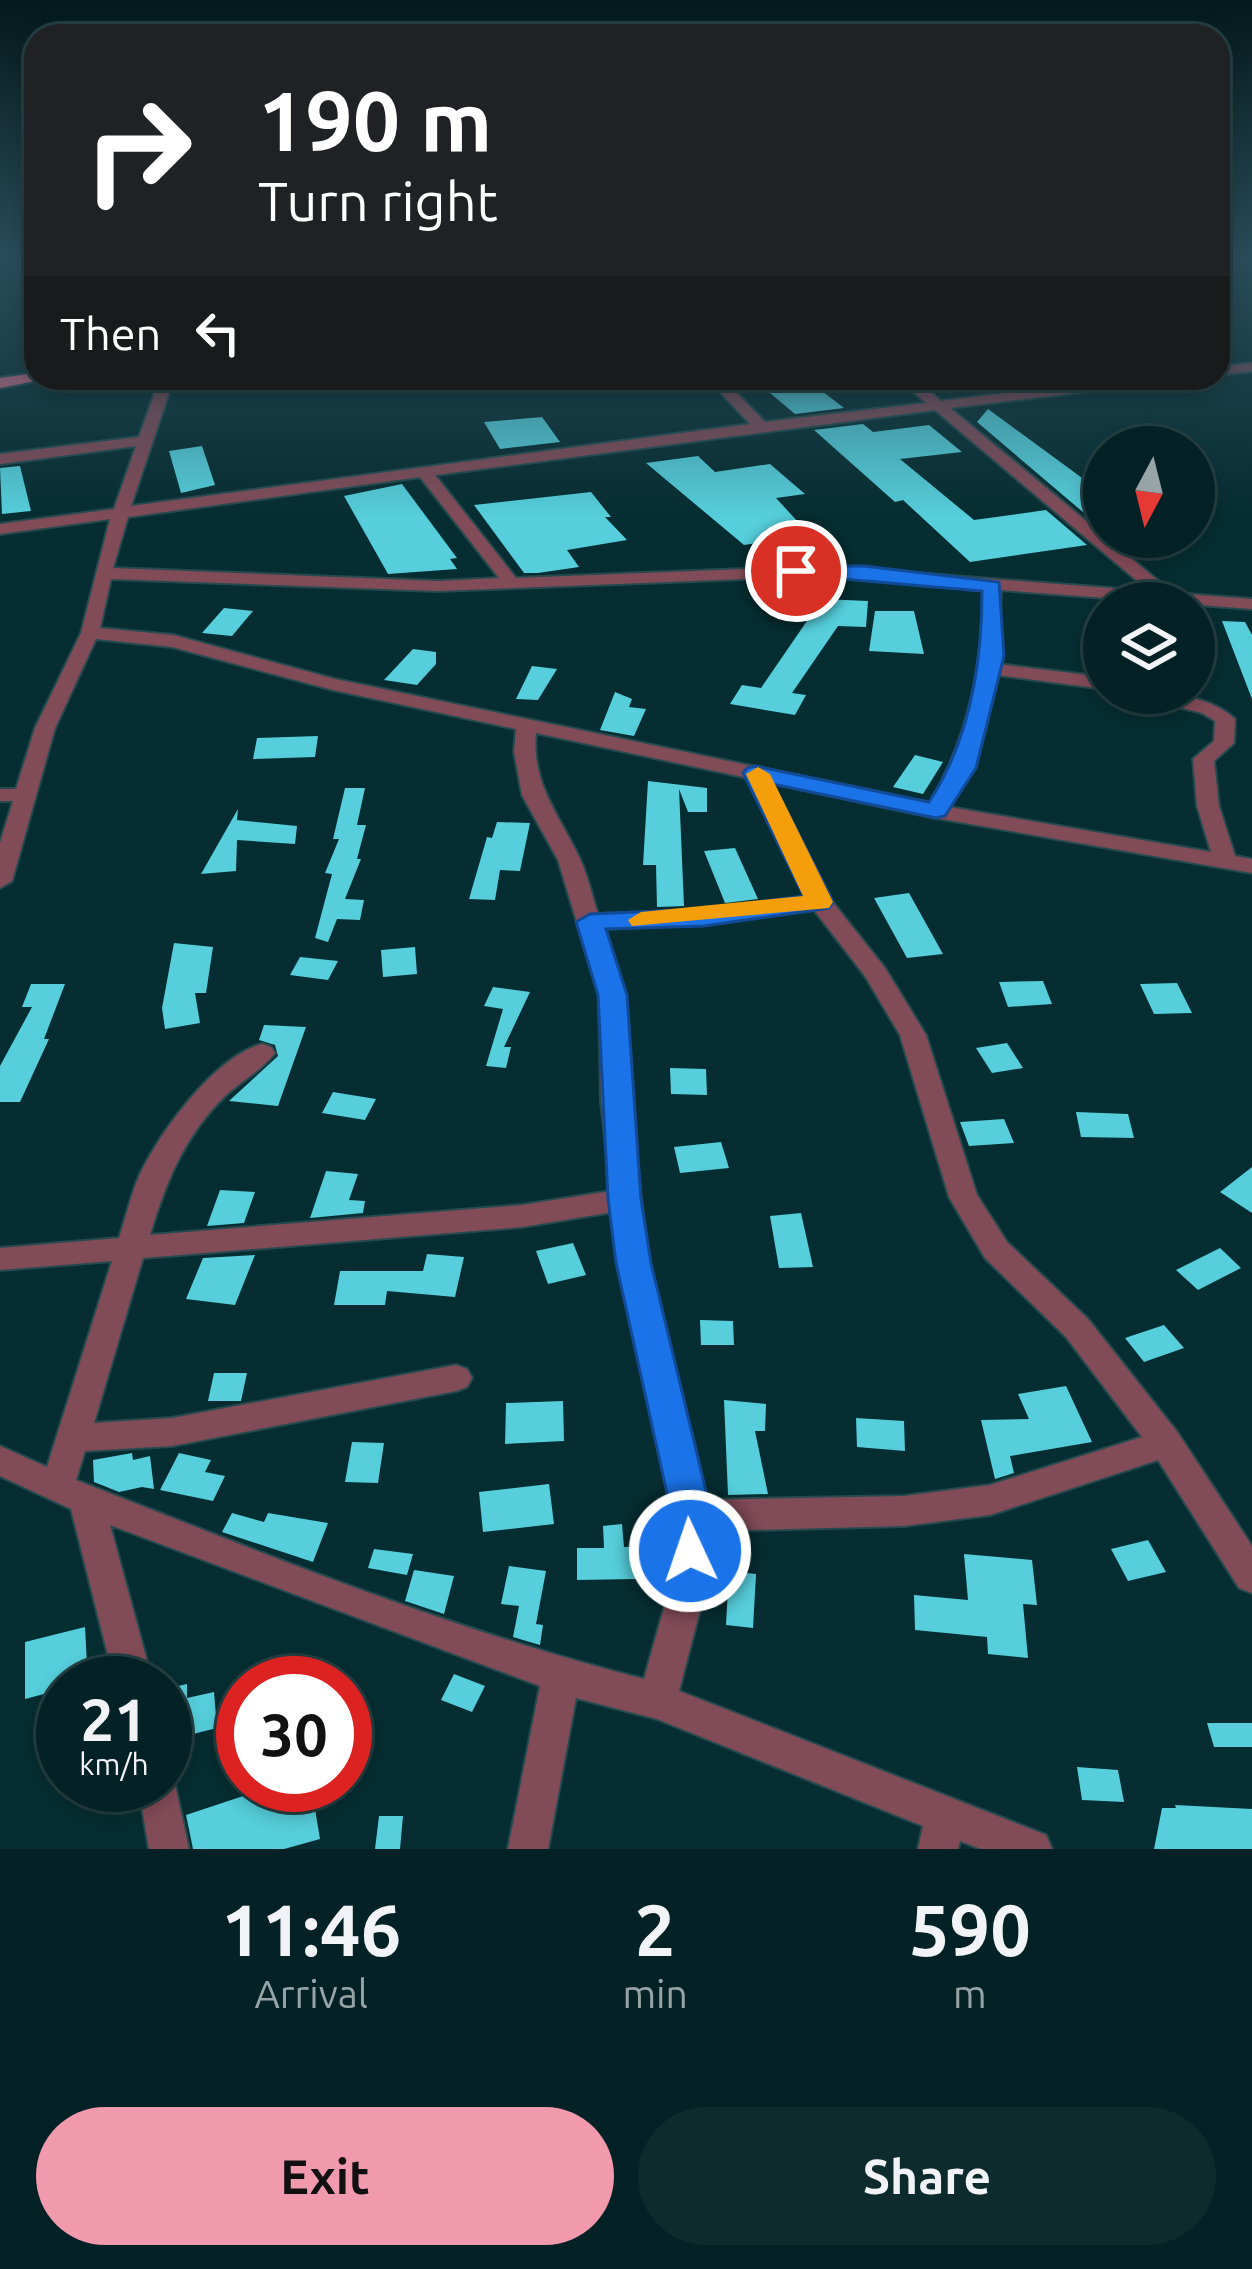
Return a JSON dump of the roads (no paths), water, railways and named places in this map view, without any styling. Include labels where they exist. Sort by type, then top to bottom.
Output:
[{"type":"street","points":[[0,881],[45,728],[90,633],[120,514],[163,390]]},
{"type":"street","points":[[726,390],[761,427]]},
{"type":"street","points":[[919,390],[1149,582]]},
{"type":"street","points":[[0,529],[1063,390]]},
{"type":"street","points":[[0,459],[148,440]]},
{"type":"street","points":[[424,472],[513,585]]},
{"type":"street","points":[[103,573],[513,585],[823,571],[1083,592]]},
{"type":"street","points":[[936,811],[964,768],[992,669],[992,586]]},
{"type":"street","points":[[1215,601],[1252,604]]},
{"type":"street","points":[[90,633],[173,641],[334,684],[527,726],[936,811],[1252,866]]},
{"type":"street","points":[[992,669],[1083,680]]},
{"type":"street","points":[[1215,713],[1225,719],[1225,743],[1203,759],[1208,806],[1225,861]]},
{"type":"street","points":[[527,726],[524,752],[532,795],[569,860],[612,995],[625,1199],[634,1263],[692,1516],[688,1587],[657,1701]]},
{"type":"street","points":[[755,773],[820,902],[876,973],[914,1035],[963,1197],[996,1250],[1077,1328],[1166,1443],[1252,1577]]},
{"type":"street","points":[[0,795],[27,795]]},
{"type":"street","points":[[590,922],[704,917],[820,902]]},
{"type":"street","points":[[125,1656],[72,1494],[72,1438],[153,1178],[176,1135],[223,1078],[262,1053]]},
{"type":"street","points":[[0,1259],[522,1216],[625,1199]]},
{"type":"street","points":[[72,1438],[172,1432],[456,1378]]},
{"type":"street","points":[[0,1433],[9,1464],[72,1494],[561,1676],[657,1701],[942,1832],[1032,1849]]},
{"type":"street","points":[[692,1516],[904,1511],[990,1500],[1166,1443]]},
{"type":"street","points":[[528,1849],[561,1676]]},
{"type":"street","points":[[163,1812],[169,1849]]}]
